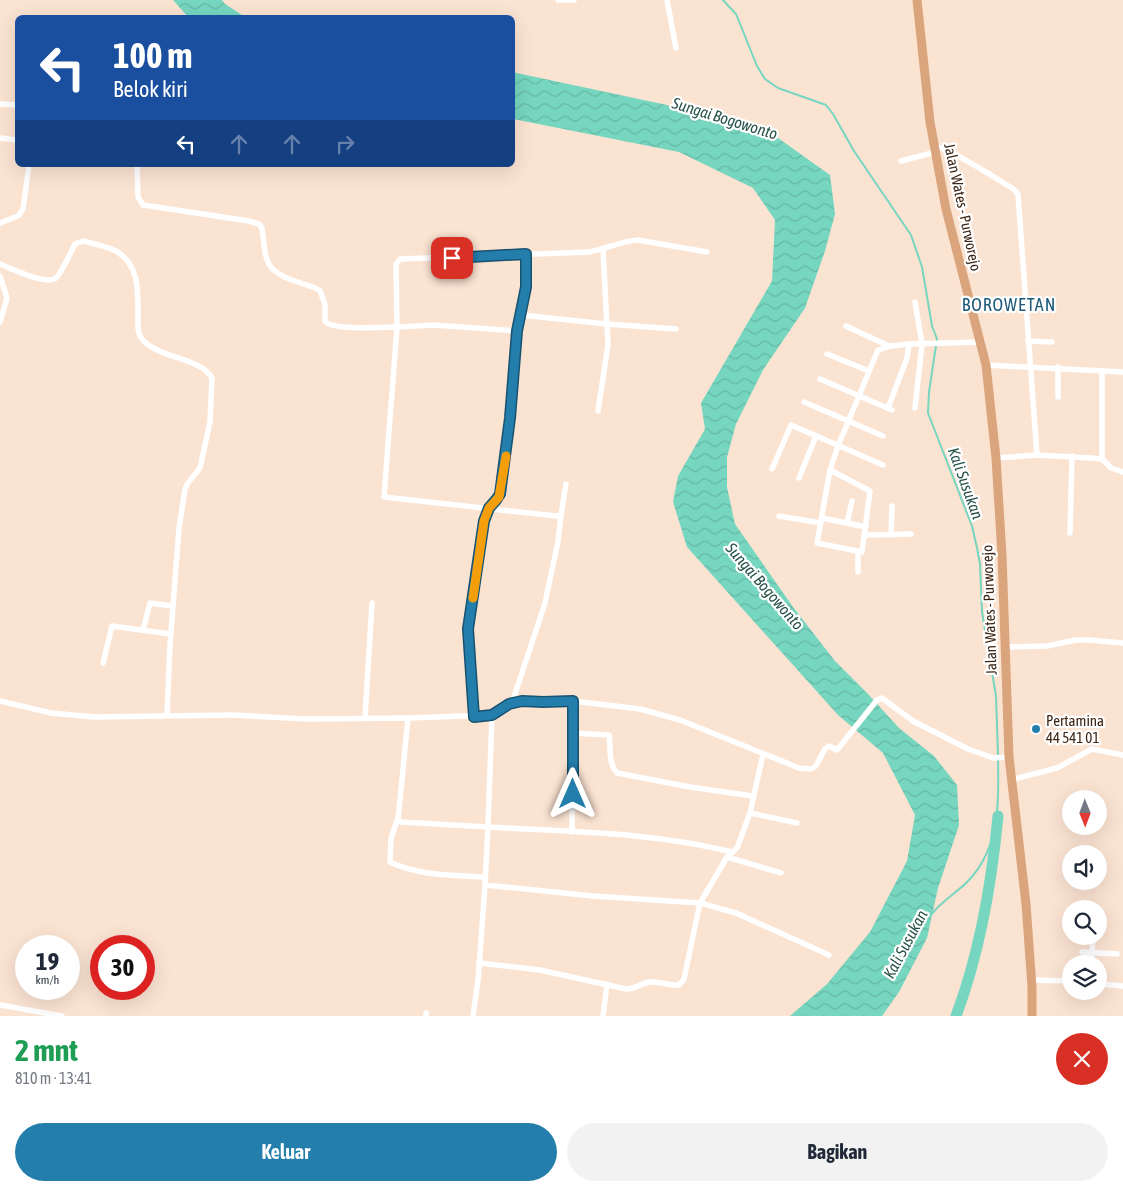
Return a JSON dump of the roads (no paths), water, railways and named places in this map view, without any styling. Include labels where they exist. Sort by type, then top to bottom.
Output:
[{"type":"highway","name":"Jalan Wates - Purworejo","points":[[917,0],[930,122],[946,209],[971,309],[982,342],[986,365],[996,458],[1005,647],[1006,757],[1026,904],[1032,980],[1032,1016]]},
{"type":"street","points":[[558,0],[574,0]]},
{"type":"street","points":[[667,0],[676,48]]},
{"type":"street","points":[[0,104],[15,106]]},
{"type":"street","points":[[0,138],[15,140]]},
{"type":"street","points":[[901,161],[936,149],[951,152],[974,164],[1017,192],[1037,455]]},
{"type":"street","points":[[0,223],[16,218],[22,212],[29,167]]},
{"type":"street","points":[[137,167],[138,197],[143,204],[259,224],[262,228],[266,260],[270,268],[280,276],[320,291],[325,304],[325,321],[328,324],[360,328],[434,325],[517,331]]},
{"type":"street","points":[[561,515],[550,516],[384,496],[397,327],[396,263],[398,260],[563,254],[603,250],[624,242],[638,240],[707,252]]},
{"type":"street","points":[[0,264],[36,278],[50,280],[56,278],[75,244],[78,242],[83,241],[114,250],[129,264],[135,276],[138,286],[138,330],[142,340],[152,347],[205,369],[212,378],[210,422],[200,468],[185,489],[179,528],[167,716]]},
{"type":"street","points":[[598,411],[608,345],[603,250]]},
{"type":"street","points":[[474,717],[468,629],[484,521],[489,508],[499,497],[502,485],[517,331],[526,287],[526,254]]},
{"type":"street","points":[[0,276],[7,298],[0,322]]},
{"type":"street","points":[[915,408],[922,344],[916,302]]},
{"type":"street","points":[[521,315],[607,324],[676,328]]},
{"type":"street","points":[[846,326],[890,346]]},
{"type":"street","points":[[1028,340],[1052,342]]},
{"type":"street","points":[[830,470],[870,491],[862,552],[817,543],[830,470],[878,350],[890,346],[909,344],[982,342]]},
{"type":"street","points":[[820,379],[890,409],[907,358],[909,344]]},
{"type":"street","points":[[828,354],[869,371]]},
{"type":"street","points":[[986,365],[1123,372]]},
{"type":"street","points":[[1058,368],[1058,397]]},
{"type":"street","points":[[1102,371],[1102,459]]},
{"type":"street","points":[[804,402],[883,436]]},
{"type":"street","points":[[772,469],[791,425],[883,465]]},
{"type":"street","points":[[799,478],[816,436]]},
{"type":"street","points":[[996,458],[1037,455],[1102,459],[1111,468],[1123,472]]},
{"type":"street","points":[[1070,533],[1072,456]]},
{"type":"street","points":[[512,703],[545,603],[558,542],[566,484]]},
{"type":"street","points":[[847,523],[852,500]]},
{"type":"street","points":[[891,534],[892,506]]},
{"type":"street","points":[[780,516],[847,523],[866,527]]},
{"type":"street","points":[[864,535],[911,534]]},
{"type":"street","points":[[858,551],[858,572]]},
{"type":"street","points":[[143,630],[150,603],[173,606]]},
{"type":"street","points":[[365,718],[372,603]]},
{"type":"street","points":[[103,664],[112,626],[171,634]]},
{"type":"street","points":[[1005,647],[1047,646],[1076,640],[1123,643]]},
{"type":"street","points":[[0,701],[68,715],[101,717],[365,718],[474,717],[492,715],[512,703],[522,701],[573,701],[640,708],[680,720],[806,770],[816,766],[825,748],[829,746],[837,750],[877,700],[883,698],[913,721],[968,749],[993,758],[1006,757]]},
{"type":"street","points":[[572,832],[573,701]]},
{"type":"street","points":[[473,1016],[485,885],[492,715]]},
{"type":"street","points":[[408,718],[398,818],[391,838],[390,862],[402,868],[420,872],[485,877]]},
{"type":"street","points":[[572,733],[609,735],[613,769],[618,773],[690,787],[754,796]]},
{"type":"street","points":[[1010,780],[1058,768],[1092,749],[1123,755]]},
{"type":"street","points":[[479,963],[540,970],[626,989],[636,989],[651,982],[679,985],[684,979],[700,903],[730,854],[737,848],[750,813],[763,754]]},
{"type":"street","points":[[750,813],[796,823]]},
{"type":"street","points":[[398,818],[401,822],[656,837],[697,843],[781,873]]},
{"type":"street","points":[[485,885],[583,895],[700,903],[736,913],[829,955]]},
{"type":"street","points":[[1092,955],[1093,945]]},
{"type":"street","points":[[1082,952],[1117,954]]},
{"type":"street","points":[[1032,980],[1062,982]]},
{"type":"street","points":[[603,1016],[607,984]]},
{"type":"street","points":[[1107,985],[1123,986]]},
{"type":"street","points":[[0,1005],[62,1016]]},
{"type":"water","points":[[173,0],[222,0],[242,15],[186,15]]},
{"type":"water","name":"Sungai Bogowonto","points":[[515,73],[667,105],[771,133],[830,175],[835,214],[825,251],[805,308],[763,370],[736,424],[727,457],[727,487],[735,524],[793,607],[835,661],[899,728],[934,756],[957,785],[959,825],[938,888],[927,938],[899,992],[882,1016],[790,1016],[827,984],[870,932],[907,861],[915,815],[883,753],[838,715],[687,547],[673,502],[678,476],[705,429],[701,403],[772,281],[775,220],[753,188],[679,152],[515,119]]},
{"type":"waterway","name":"Kali Susukan","points":[[723,0],[736,14],[757,66],[765,79],[778,88],[826,105],[854,151],[911,235],[922,267],[932,326],[937,339],[929,392],[928,413],[972,526],[980,564],[982,612],[996,696],[998,755]]},
{"type":"waterway","name":"Kali Susukan","points":[[932,914],[969,880],[987,853],[996,824],[998,760]]},
{"type":"waterway","points":[[956,1016],[978,943],[992,866],[998,816]]},
{"type":"place","name":"Pertamina 44 541 01","points":[[1036,729]]},
{"type":"district","name":"BOROWETAN","points":[[1009,304]]}]
